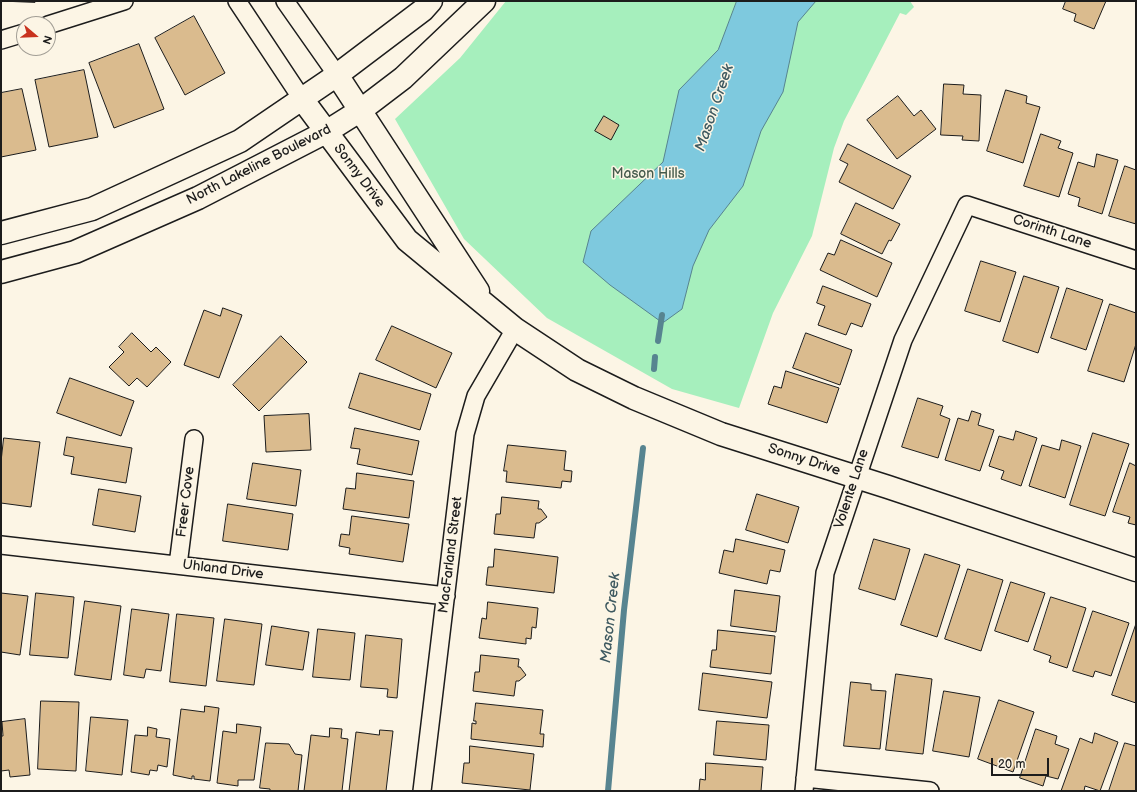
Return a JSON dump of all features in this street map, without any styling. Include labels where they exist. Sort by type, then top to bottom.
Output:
[{"type":"street","points":[[56,22],[124,1]]},
{"type":"street","name":"Sonny Drive","points":[[237,1],[302,99],[408,240],[515,329],[577,370],[634,398],[721,434],[1136,570]]},
{"type":"street","name":"Sonny Drive","points":[[285,1],[361,110],[491,310]]},
{"type":"street","points":[[1,233],[92,209],[240,141],[337,75],[423,10],[431,1]]},
{"type":"street","name":"North Lakeline Boulevard","points":[[1,272],[75,252],[198,198],[326,132],[361,110],[403,78],[484,1]]},
{"type":"street","points":[[1,40],[16,35]]},
{"type":"street","name":"Corinth Lane","points":[[967,205],[1136,260]]},
{"type":"street","name":"Volente Lane","points":[[805,785],[825,573],[903,340],[967,205]]},
{"type":"street","name":"MacFarland Street","points":[[422,791],[465,434],[476,396],[515,329]]},
{"type":"street","name":"Freer Cove","points":[[178,565],[194,439]]},
{"type":"street","name":"Uhland Drive","points":[[1,545],[446,596]]},
{"type":"street","points":[[805,785],[930,791]]},
{"type":"green space","name":"Mason Hills","points":[[506,1],[910,1],[914,7],[906,15],[900,13],[844,121],[834,148],[812,236],[773,313],[739,408],[672,389],[547,318],[464,239],[395,119],[460,58]]},
{"type":"water","points":[[737,1],[816,1],[798,22],[783,92],[761,131],[743,186],[709,230],[693,266],[682,309],[664,322],[660,321],[610,285],[583,262],[591,231],[663,162],[679,90],[718,50]]},
{"type":"building","points":[[1,1],[35,1],[35,2]]},
{"type":"building","points":[[1066,1],[1106,1],[1094,29],[1074,21],[1076,14],[1063,9]]},
{"type":"building","points":[[194,16],[225,73],[185,95],[155,38]]},
{"type":"building","points":[[139,44],[164,109],[114,128],[89,63]]},
{"type":"building","points":[[84,70],[98,137],[49,147],[35,80]]},
{"type":"building","points":[[944,84],[964,85],[963,94],[981,95],[979,141],[962,140],[963,136],[941,135]]},
{"type":"building","points":[[22,89],[36,150],[1,157],[1,93]]},
{"type":"building","points":[[1006,90],[1027,96],[1026,103],[1040,107],[1023,163],[987,151]]},
{"type":"building","points":[[898,96],[914,116],[921,110],[936,129],[897,159],[867,120]]},
{"type":"building","points":[[604,116],[619,125],[611,140],[595,131]]},
{"type":"building","points":[[1041,134],[1061,141],[1058,148],[1073,153],[1059,197],[1024,186]]},
{"type":"building","points":[[848,144],[911,176],[893,209],[839,182],[848,164],[840,160]]},
{"type":"building","points":[[1097,154],[1118,160],[1102,214],[1078,206],[1080,198],[1068,194],[1078,162],[1094,167]]},
{"type":"building","points":[[1125,166],[1136,170],[1136,224],[1109,216]]},
{"type":"building","points":[[856,203],[900,224],[891,241],[889,240],[882,254],[841,234]]},
{"type":"building","points":[[841,240],[892,263],[877,297],[820,270],[828,253],[834,255]]},
{"type":"building","points":[[981,261],[1016,272],[1000,322],[965,311]]},
{"type":"building","points":[[1024,276],[1059,287],[1038,353],[1003,341]]},
{"type":"building","points":[[823,286],[871,304],[862,327],[851,323],[846,335],[818,325],[825,306],[817,303]]},
{"type":"building","points":[[1067,288],[1103,300],[1086,350],[1051,338]]},
{"type":"building","points":[[1110,304],[1136,313],[1136,344],[1124,382],[1088,371]]},
{"type":"building","points":[[223,308],[242,315],[219,378],[184,365],[204,310],[220,316]]},
{"type":"building","points":[[392,326],[452,353],[436,388],[376,360]]},
{"type":"building","points":[[132,333],[151,352],[156,347],[171,362],[147,387],[137,378],[129,386],[109,367],[124,352],[119,347]]},
{"type":"building","points":[[806,333],[852,350],[840,385],[793,368]]},
{"type":"building","points":[[281,336],[307,362],[259,411],[233,385]]},
{"type":"building","points":[[786,371],[839,388],[827,423],[768,404],[774,386],[781,388]]},
{"type":"building","points":[[360,373],[431,394],[420,430],[349,408]]},
{"type":"building","points":[[70,378],[134,401],[121,436],[57,413]]},
{"type":"building","points":[[918,398],[943,406],[940,415],[950,419],[938,458],[902,447]]},
{"type":"building","points":[[972,411],[981,414],[978,425],[994,430],[980,471],[945,460],[958,418],[968,421]]},
{"type":"building","points":[[309,414],[311,450],[266,452],[264,416]]},
{"type":"building","points":[[355,428],[419,441],[412,475],[357,464],[360,449],[351,448]]},
{"type":"building","points":[[1016,431],[1037,438],[1021,486],[1001,479],[1004,471],[989,466],[999,436],[1013,440]]},
{"type":"building","points":[[1093,433],[1129,444],[1105,516],[1070,505]]},
{"type":"building","points":[[67,437],[132,448],[126,483],[71,474],[74,457],[64,455]]},
{"type":"building","points":[[4,438],[40,442],[31,507],[1,503],[1,462]]},
{"type":"building","points":[[1062,440],[1081,446],[1065,498],[1029,486],[1042,445],[1059,450]]},
{"type":"building","points":[[508,445],[566,451],[564,470],[572,471],[571,482],[562,481],[561,488],[506,482],[507,471],[504,471]]},
{"type":"building","points":[[253,463],[301,470],[296,506],[247,499]]},
{"type":"building","points":[[1130,463],[1136,466],[1136,525],[1128,523],[1130,517],[1113,512]]},
{"type":"building","points":[[357,473],[414,481],[409,518],[343,509],[346,488],[355,489]]},
{"type":"building","points":[[99,489],[141,496],[135,532],[93,525]]},
{"type":"building","points":[[757,494],[799,507],[788,543],[746,530]]},
{"type":"building","points":[[502,497],[539,501],[538,509],[541,509],[547,517],[539,523],[536,523],[534,538],[494,534],[496,514],[500,514]]},
{"type":"building","points":[[228,504],[293,514],[288,550],[223,541]]},
{"type":"building","points":[[352,516],[409,524],[403,562],[349,554],[350,548],[339,546],[341,534],[349,535]]},
{"type":"building","points":[[736,539],[785,550],[780,572],[770,570],[767,584],[719,573],[724,550],[733,552]]},
{"type":"building","points":[[874,539],[910,549],[895,600],[859,589]]},
{"type":"building","points":[[495,549],[558,557],[554,593],[486,585],[488,567],[493,567]]},
{"type":"building","points":[[925,554],[960,565],[937,637],[901,625]]},
{"type":"building","points":[[968,569],[1003,580],[981,651],[945,639]]},
{"type":"building","points":[[1011,582],[1045,593],[1028,642],[995,631]]},
{"type":"building","points":[[735,590],[780,596],[776,632],[731,626]]},
{"type":"building","points":[[1,593],[28,596],[20,655],[1,652]]},
{"type":"building","points":[[36,593],[74,597],[68,658],[30,655]]},
{"type":"building","points":[[1051,597],[1086,608],[1067,668],[1049,662],[1051,656],[1034,650]]},
{"type":"building","points":[[85,601],[121,606],[111,680],[75,675]]},
{"type":"building","points":[[488,602],[538,608],[536,628],[532,627],[531,639],[526,638],[526,644],[479,638],[482,618],[486,619]]},
{"type":"building","points":[[132,609],[169,614],[161,671],[146,669],[144,678],[124,675]]},
{"type":"building","points":[[1093,611],[1129,623],[1111,676],[1095,671],[1093,677],[1073,671]]},
{"type":"building","points":[[177,614],[214,618],[206,686],[170,682]]},
{"type":"building","points":[[225,619],[262,624],[254,685],[217,681]]},
{"type":"building","points":[[1136,624],[1136,703],[1112,695]]},
{"type":"building","points":[[272,626],[309,632],[303,670],[266,665]]},
{"type":"building","points":[[318,629],[355,633],[350,680],[313,677]]},
{"type":"building","points":[[718,630],[775,636],[771,674],[710,667],[712,650],[716,650]]},
{"type":"building","points":[[366,635],[402,639],[397,698],[387,697],[388,689],[361,687]]},
{"type":"building","points":[[481,655],[519,659],[518,667],[520,667],[526,675],[519,681],[516,681],[514,696],[473,691],[475,672],[479,672]]},
{"type":"building","points":[[703,673],[772,682],[767,718],[699,710]]},
{"type":"building","points":[[896,674],[932,679],[923,754],[886,750]]},
{"type":"building","points":[[851,682],[871,684],[871,690],[886,691],[880,749],[844,746]]},
{"type":"building","points":[[944,691],[980,697],[969,757],[933,751]]},
{"type":"building","points":[[999,700],[1034,712],[1013,772],[978,759]]},
{"type":"building","points":[[41,701],[79,702],[76,771],[38,769]]},
{"type":"building","points":[[476,703],[543,710],[540,734],[544,734],[543,747],[471,739],[472,723],[476,724],[476,721],[474,721]]},
{"type":"building","points":[[205,706],[219,708],[210,781],[194,779],[194,776],[192,776],[192,779],[173,775],[181,709],[204,712]]},
{"type":"building","points":[[91,717],[128,720],[122,775],[86,771]]},
{"type":"building","points":[[25,719],[30,775],[10,777],[9,770],[1,771],[1,736],[3,736],[2,722]]},
{"type":"building","points":[[717,721],[769,725],[766,760],[714,755]]},
{"type":"building","points":[[237,724],[261,727],[254,780],[238,780],[238,786],[217,783],[223,731],[236,733]]},
{"type":"building","points":[[148,727],[157,729],[156,737],[170,739],[167,767],[158,765],[157,771],[150,770],[149,775],[131,772],[135,735],[147,736]]},
{"type":"building","points":[[330,728],[342,729],[341,738],[348,739],[342,791],[304,791],[311,735],[329,737]]},
{"type":"building","points":[[1036,729],[1057,736],[1055,744],[1069,749],[1058,779],[1046,776],[1043,786],[1020,778]]},
{"type":"building","points":[[380,730],[393,731],[386,791],[349,791],[356,732],[379,735]]},
{"type":"building","points":[[1095,733],[1118,742],[1100,791],[1085,786],[1084,791],[1061,791],[1080,738],[1092,743]]},
{"type":"building","points":[[266,743],[289,744],[295,754],[302,755],[298,791],[270,791],[270,789],[260,788]]},
{"type":"building","points":[[1125,743],[1136,746],[1136,791],[1109,791]]},
{"type":"building","points":[[470,746],[534,754],[530,790],[462,783],[464,763],[469,763]]},
{"type":"building","points":[[706,763],[763,767],[761,791],[699,791],[700,779],[705,780]]},
{"type":"waterway","name":"Mason Creek","points":[[658,341],[662,315]]},
{"type":"waterway","name":"Mason Creek","points":[[654,369],[655,357]]},
{"type":"waterway","name":"Mason Creek","points":[[608,791],[624,610],[643,448]]}]
